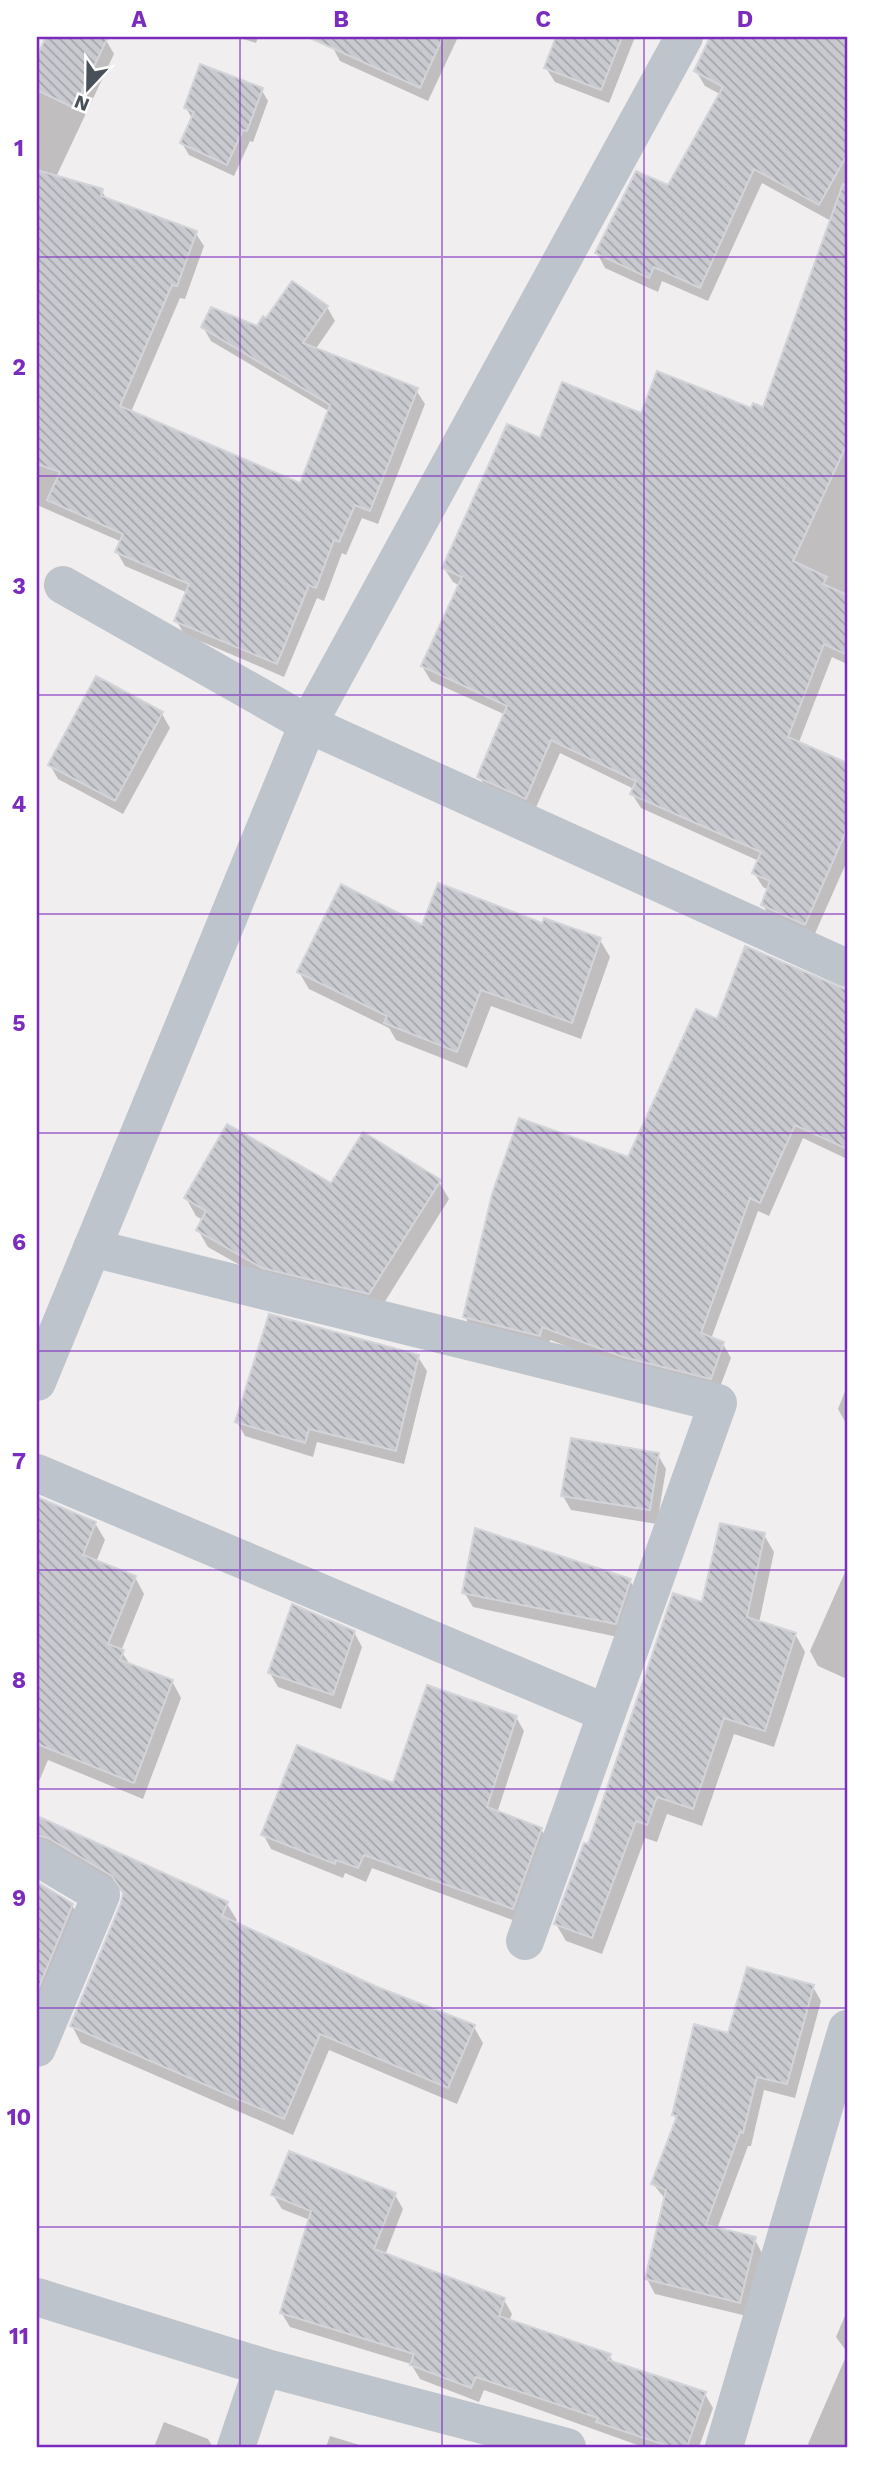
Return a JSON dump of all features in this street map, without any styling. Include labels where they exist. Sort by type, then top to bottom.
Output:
[{"type":"street","points":[[37,1382],[308,724],[684,37]]},
{"type":"street","points":[[63,584],[308,724],[847,968]]},
{"type":"street","points":[[92,1248],[718,1403],[525,1941]]},
{"type":"street","points":[[37,1473],[606,1713]]},
{"type":"street","points":[[37,1857],[101,1895],[37,2048]]},
{"type":"street","points":[[724,2447],[847,2029]]},
{"type":"street","points":[[37,2297],[263,2367],[567,2447]]},
{"type":"street","points":[[236,2447],[263,2367]]},
{"type":"building","points":[[46,37],[108,37],[74,108],[37,90],[37,56]]},
{"type":"building","points":[[308,37],[443,37],[420,88]]},
{"type":"building","points":[[556,37],[622,37],[601,90],[544,68]]},
{"type":"building","points":[[710,37],[847,37],[847,155],[819,205],[754,169],[700,288],[654,267],[649,278],[595,253],[636,171],[668,185],[723,87],[694,71]]},
{"type":"building","points":[[200,64],[263,88],[247,131],[243,130],[227,165],[180,143],[194,112],[184,108]]},
{"type":"building","points":[[37,170],[103,189],[101,196],[197,231],[177,286],[172,285],[120,406],[300,483],[330,405],[201,327],[211,307],[257,326],[263,316],[266,318],[292,281],[328,306],[303,343],[418,388],[370,511],[355,505],[339,542],[334,540],[316,588],[309,585],[277,664],[174,621],[189,584],[115,552],[123,534],[47,500],[60,472],[37,464]]},
{"type":"building","points":[[843,184],[847,185],[847,444],[793,561],[827,577],[823,584],[847,595],[847,655],[824,644],[788,737],[847,763],[847,829],[805,925],[761,905],[770,881],[752,873],[761,852],[630,794],[636,781],[551,740],[526,799],[477,777],[507,706],[421,666],[462,577],[442,568],[507,424],[540,438],[562,382],[641,413],[657,371],[751,408],[753,403],[763,407]]},
{"type":"building","points":[[96,676],[163,712],[115,801],[48,765]]},
{"type":"building","points":[[438,883],[542,923],[544,918],[601,938],[572,1023],[481,990],[457,1052],[384,1023],[387,1016],[297,972],[341,884],[422,925]]},
{"type":"building","points":[[745,946],[847,990],[847,1149],[795,1125],[760,1203],[750,1198],[701,1333],[724,1342],[711,1379],[623,1357],[542,1327],[540,1336],[463,1317],[492,1194],[519,1118],[628,1157],[696,1009],[717,1019]]},
{"type":"building","points":[[227,1124],[331,1183],[363,1132],[441,1180],[369,1294],[262,1268],[196,1230],[206,1211],[184,1198]]},
{"type":"building","points":[[269,1314],[419,1355],[396,1451],[309,1429],[305,1443],[235,1422]]},
{"type":"building","points":[[571,1438],[659,1453],[650,1510],[561,1496]]},
{"type":"building","points":[[37,1497],[96,1522],[83,1555],[136,1576],[108,1644],[124,1650],[120,1660],[173,1680],[134,1783],[37,1744]]},
{"type":"building","points":[[720,1523],[765,1533],[747,1617],[796,1633],[765,1731],[724,1718],[693,1809],[657,1797],[647,1825],[636,1821],[592,1938],[554,1924],[584,1843],[588,1844],[673,1593],[702,1602]]},
{"type":"building","points":[[475,1528],[631,1579],[616,1624],[462,1593]]},
{"type":"building","points":[[292,1604],[355,1631],[333,1695],[268,1673]]},
{"type":"building","points":[[427,1685],[517,1716],[487,1807],[542,1828],[513,1909],[364,1855],[358,1868],[336,1860],[335,1864],[261,1835],[297,1745],[393,1783]]},
{"type":"building","points":[[37,1816],[228,1902],[222,1916],[375,1986],[475,2025],[448,2088],[320,2034],[284,2119],[70,2026],[123,1893],[112,1876],[48,1838],[37,1835]]},
{"type":"building","points":[[37,1882],[73,1904],[37,1992]]},
{"type":"building","points":[[747,1967],[814,1985],[787,2084],[757,2077],[743,2133],[740,2132],[706,2225],[756,2237],[740,2303],[645,2279],[666,2190],[651,2184],[677,2116],[672,2115],[694,2024],[728,2033]]},
{"type":"building","points":[[289,2151],[396,2193],[374,2249],[505,2298],[499,2316],[611,2354],[608,2360],[706,2392],[687,2447],[671,2447],[596,2422],[598,2418],[476,2377],[471,2388],[410,2365],[414,2354],[280,2313],[311,2211],[271,2195]]}]
